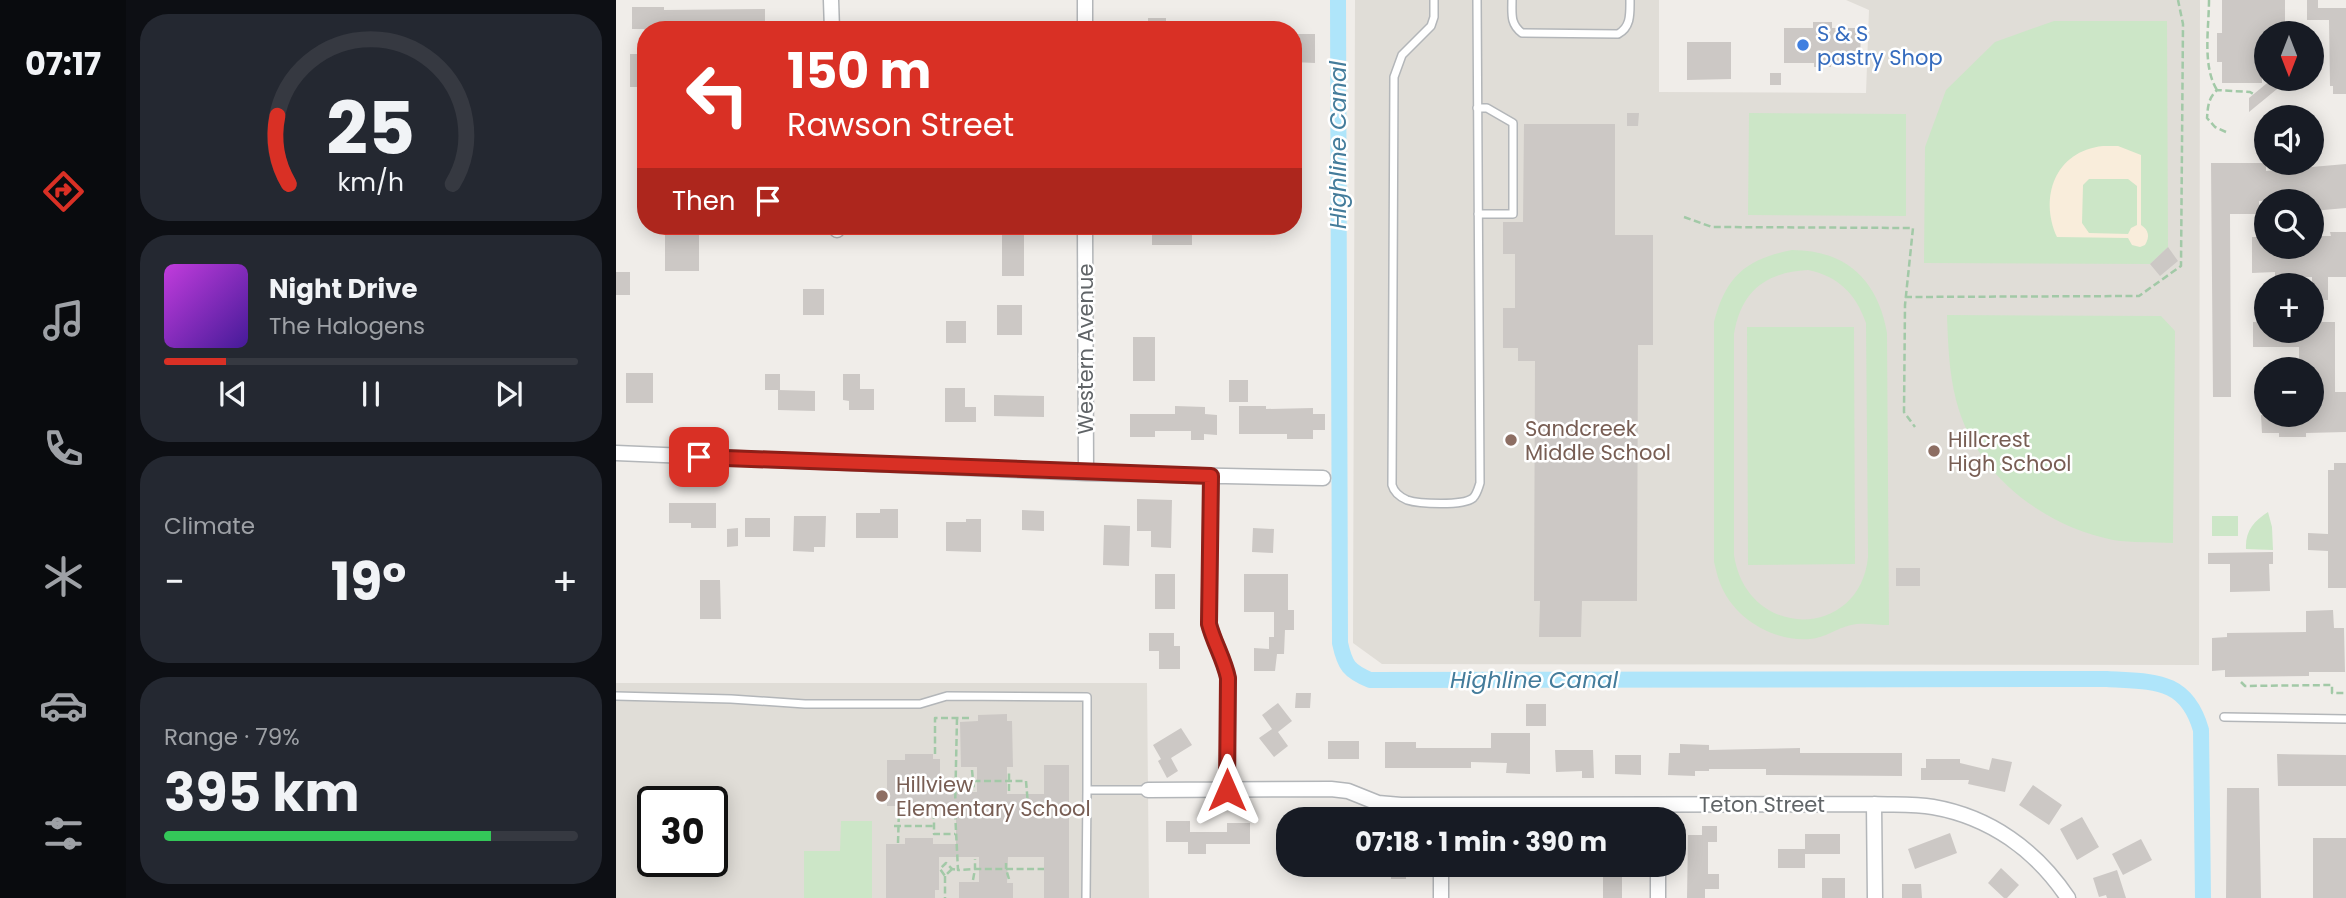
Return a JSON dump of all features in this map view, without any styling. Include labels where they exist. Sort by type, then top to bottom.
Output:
[{"type":"street","points":[[831,0],[832,21]]},
{"type":"street","points":[[1085,0],[1085,21]]},
{"type":"street","name":"Western Avenue","points":[[1085,235],[1086,472]]},
{"type":"street","points":[[616,453],[1086,472],[1324,478]]},
{"type":"street","points":[[1211,476],[1209,624],[1224,660],[1228,678],[1227,790]]},
{"type":"street","name":"Teton Street","points":[[1148,790],[1331,789],[1348,791],[1378,803],[1406,807]]},
{"type":"street","points":[[1874,804],[1875,898]]},
{"type":"street","name":"Teton Street","points":[[1686,811],[1874,804],[1931,807],[1961,813],[1985,822],[2025,850],[2050,873],[2068,898]]},
{"type":"street","points":[[1441,877],[1441,898]]},
{"type":"street","points":[[1658,877],[1658,898]]},
{"type":"lane","points":[[1434,0],[1431,26],[1402,55],[1394,77],[1392,485],[1394,492],[1405,499],[1417,502],[1462,503],[1472,499],[1477,493],[1479,483],[1477,0]]},
{"type":"lane","points":[[1512,0],[1512,22],[1522,33],[1604,34],[1618,34],[1624,30],[1630,16],[1630,0]]},
{"type":"lane","points":[[1477,108],[1487,108],[1513,123],[1513,214],[1478,214]]},
{"type":"lane","points":[[616,696],[805,704],[920,704],[947,696],[1087,697],[1086,898]]},
{"type":"lane","points":[[2224,718],[2346,719]]},
{"type":"lane","points":[[1087,790],[1148,790]]},
{"type":"path","points":[[1905,297],[2139,296],[2181,266],[2183,24],[2178,0]]},
{"type":"path","points":[[2209,0],[2209,61],[2211,81],[2217,90]]},
{"type":"path","points":[[2217,90],[2250,92],[2255,96]]},
{"type":"path","points":[[2217,90],[2208,102],[2207,118],[2214,127],[2225,132]]},
{"type":"path","points":[[1684,217],[1712,227],[1913,228],[1905,297],[1904,412],[1915,427]]},
{"type":"path","points":[[2241,682],[2245,686],[2332,685],[2332,693],[2346,693]]},
{"type":"path","points":[[935,754],[935,718],[972,718]]},
{"type":"path","points":[[957,718],[958,870]]},
{"type":"path","points":[[972,770],[974,791]]},
{"type":"path","points":[[1009,791],[1010,770]]},
{"type":"path","points":[[942,781],[1026,781],[1028,805],[1041,805]]},
{"type":"path","points":[[898,843],[896,826],[899,808]]},
{"type":"path","points":[[934,813],[934,834],[956,834]]},
{"type":"path","points":[[896,826],[934,826]]},
{"type":"path","points":[[973,880],[975,859]]},
{"type":"path","points":[[945,898],[945,876],[940,869],[946,863],[952,869],[958,870],[1044,869]]},
{"type":"path","points":[[1006,863],[1009,879]]},
{"type":"path","points":[[945,876],[952,869]]},
{"type":"shaded area","name":"Hillcrest High School","points":[[1355,0],[1659,0],[1659,92],[1866,93],[1869,10],[1846,0],[2200,0],[2199,665],[1382,664],[1353,643]]},
{"type":"shaded area","name":"Hillview Elementary School","points":[[616,683],[1147,683],[1149,898],[616,898]]},
{"type":"green space","points":[[2054,21],[2167,21],[2168,247],[2150,264],[1924,263],[1925,147],[1946,90],[1995,42]]},
{"type":"green space","points":[[1749,113],[1906,114],[1906,216],[1748,215]]},
{"type":"green space","points":[[1792,250],[1811,251],[1843,262],[1867,283],[1883,314],[1887,333],[1889,625],[1855,624],[1810,639],[1782,636],[1769,632],[1744,617],[1726,596],[1718,578],[1714,562],[1714,322],[1725,293],[1740,272],[1776,254]],"holes":[[[1808,270],[1819,273],[1845,288],[1857,303],[1866,323],[1868,557],[1860,584],[1846,604],[1826,616],[1803,619],[1780,615],[1759,603],[1743,583],[1734,555],[1734,334],[1743,306],[1749,295],[1758,287],[1768,280],[1793,272]]]},
{"type":"green space","points":[[1947,315],[2161,316],[2175,331],[2173,543],[2120,541],[2086,533],[2037,509],[1995,473],[1978,451],[1965,427],[1956,400],[1950,368]]},
{"type":"green space","points":[[1747,327],[1854,327],[1855,564],[1748,565]]},
{"type":"green space","points":[[2268,512],[2273,550],[2246,549],[2251,527]]},
{"type":"green space","points":[[2212,516],[2238,516],[2238,536],[2212,536]]},
{"type":"green space","points":[[841,821],[872,821],[872,898],[804,898],[804,851],[840,851]]},
{"type":"sand","points":[[2118,146],[2141,155],[2141,225],[2148,236],[2145,245],[2132,245],[2128,238],[2057,237],[2050,207],[2055,178],[2073,157],[2087,150]],"holes":[[[2089,179],[2128,179],[2137,186],[2137,225],[2131,228],[2128,234],[2089,233],[2082,223],[2083,185]]]},
{"type":"building","points":[[2222,0],[2285,0],[2285,21],[2254,21],[2254,83],[2222,83],[2222,62],[2217,62],[2217,33],[2222,33]]},
{"type":"building","points":[[2307,0],[2318,0],[2318,8],[2346,8],[2346,94],[2333,94],[2333,86],[2330,86],[2329,20],[2307,20]]},
{"type":"building","points":[[632,7],[664,7],[664,10],[765,9],[765,21],[637,21],[637,29],[632,29]]},
{"type":"building","points":[[1148,18],[1166,18],[1166,21],[1148,21]]},
{"type":"building","points":[[1813,22],[1832,22],[1832,28],[1861,28],[1860,65],[1814,67],[1814,63],[1784,63],[1784,28],[1813,28]]},
{"type":"building","points":[[1302,34],[1315,34],[1315,63],[1302,62]]},
{"type":"building","points":[[1687,42],[1731,42],[1731,79],[1687,80]]},
{"type":"building","points":[[630,54],[637,54],[637,87],[630,87]]},
{"type":"building","points":[[1770,73],[1781,73],[1781,85],[1770,85]]},
{"type":"building","points":[[2257,91],[2275,91],[2254,105],[2249,112],[2249,98]]},
{"type":"building","points":[[1627,113],[1639,113],[1638,126],[1627,126]]},
{"type":"building","points":[[1524,124],[1615,124],[1615,235],[1653,235],[1653,345],[1638,345],[1637,601],[1582,601],[1581,637],[1539,637],[1540,601],[1534,601],[1535,361],[1518,361],[1518,348],[1503,348],[1503,308],[1515,308],[1515,254],[1503,254],[1503,222],[1523,222]]},
{"type":"building","points":[[2211,163],[2254,163],[2254,175],[2324,175],[2324,166],[2346,164],[2346,208],[2324,210],[2324,189],[2254,189],[2254,214],[2230,214],[2231,397],[2213,397]]},
{"type":"building","points":[[2330,232],[2346,232],[2346,277],[2328,277],[2328,300],[2324,300],[2324,273],[2252,273],[2252,237],[2254,259],[2324,259],[2324,236],[2331,236]]},
{"type":"building","points":[[665,235],[699,235],[699,271],[665,271]]},
{"type":"building","points":[[1002,235],[1024,235],[1024,276],[1002,276]]},
{"type":"building","points":[[1152,235],[1192,235],[1192,245],[1152,245]]},
{"type":"building","points":[[2168,247],[2178,261],[2160,276],[2150,264]]},
{"type":"building","points":[[616,272],[630,272],[630,295],[616,295]]},
{"type":"building","points":[[803,289],[824,289],[824,315],[803,315]]},
{"type":"building","points":[[997,305],[1022,305],[1022,335],[997,335]]},
{"type":"building","points":[[946,321],[966,321],[966,343],[946,343]]},
{"type":"building","points":[[2253,322],[2254,343],[2324,343],[2324,322],[2335,322],[2335,392],[2346,392],[2346,432],[2306,433],[2306,437],[2279,437],[2279,433],[2262,433],[2262,427],[2324,427],[2324,357],[2299,357],[2299,347],[2253,347]]},
{"type":"building","points":[[1133,337],[1155,337],[1155,381],[1133,381]]},
{"type":"building","points":[[626,373],[653,373],[653,403],[626,403]]},
{"type":"building","points":[[765,374],[780,374],[780,390],[765,390]]},
{"type":"building","points":[[843,374],[860,374],[860,389],[874,389],[874,410],[849,410],[849,401],[843,400]]},
{"type":"building","points":[[1229,380],[1248,380],[1248,402],[1229,402]]},
{"type":"building","points":[[945,388],[965,388],[965,407],[976,407],[976,422],[945,422]]},
{"type":"building","points":[[778,390],[815,391],[815,411],[778,410]]},
{"type":"building","points":[[994,395],[1044,396],[1044,417],[994,416]]},
{"type":"building","points":[[1175,406],[1205,407],[1205,414],[1217,415],[1217,435],[1204,434],[1204,440],[1191,440],[1191,431],[1155,431],[1155,437],[1130,437],[1130,414],[1175,414]]},
{"type":"building","points":[[1239,406],[1266,406],[1266,409],[1313,408],[1313,414],[1325,414],[1325,430],[1313,430],[1313,439],[1287,439],[1287,434],[1239,434]]},
{"type":"building","points":[[2334,463],[2346,463],[2346,588],[2328,588],[2328,551],[2308,550],[2308,533],[2328,534],[2328,470],[2334,470]]},
{"type":"building","points":[[1137,499],[1172,500],[1171,548],[1151,547],[1151,531],[1137,531]]},
{"type":"building","points":[[669,503],[716,503],[716,528],[691,528],[691,523],[669,523]]},
{"type":"building","points":[[880,509],[898,509],[898,538],[856,538],[856,513],[880,513]]},
{"type":"building","points":[[1022,510],[1044,511],[1044,531],[1022,530]]},
{"type":"building","points":[[794,516],[826,516],[825,547],[814,547],[814,552],[793,551]]},
{"type":"building","points":[[745,518],[770,518],[770,537],[745,537]]},
{"type":"building","points":[[966,519],[981,519],[981,552],[946,551],[946,522],[966,522]]},
{"type":"building","points":[[1104,525],[1130,526],[1129,566],[1103,565]]},
{"type":"building","points":[[738,528],[738,546],[727,547],[727,529]]},
{"type":"building","points":[[1253,528],[1274,529],[1273,553],[1252,552]]},
{"type":"building","points":[[2273,552],[2273,564],[2269,564],[2270,591],[2230,592],[2230,564],[2208,564],[2208,553]]},
{"type":"building","points":[[1896,568],[1920,568],[1920,586],[1896,586]]},
{"type":"building","points":[[1155,574],[1175,574],[1175,609],[1155,609]]},
{"type":"building","points":[[1244,574],[1288,574],[1288,610],[1294,610],[1294,630],[1285,630],[1284,654],[1277,654],[1275,671],[1254,671],[1254,648],[1269,649],[1269,637],[1274,637],[1274,612],[1244,612]]},
{"type":"building","points":[[700,580],[720,580],[721,619],[700,619]]},
{"type":"building","points":[[2333,610],[2334,628],[2344,628],[2345,672],[2309,672],[2309,676],[2225,677],[2225,670],[2212,671],[2212,638],[2227,637],[2227,633],[2306,632],[2306,611]]},
{"type":"building","points":[[1149,633],[1174,633],[1174,646],[1180,646],[1180,669],[1159,669],[1159,651],[1149,651]]},
{"type":"building","points":[[1296,693],[1311,693],[1310,708],[1295,708]]},
{"type":"building","points":[[1278,703],[1292,721],[1278,732],[1288,746],[1274,757],[1259,738],[1272,729],[1262,715]]},
{"type":"building","points":[[1526,704],[1546,704],[1546,726],[1526,726]]},
{"type":"building","points":[[1007,714],[1007,721],[1012,721],[1013,767],[1007,767],[1007,794],[1044,794],[1044,765],[1069,765],[1069,898],[1044,898],[1044,857],[1008,857],[1007,883],[1013,883],[1013,898],[959,898],[959,882],[979,882],[979,857],[939,857],[939,890],[935,890],[935,898],[886,898],[886,844],[905,844],[905,838],[933,838],[933,844],[956,844],[956,806],[933,806],[933,812],[905,811],[905,806],[887,806],[887,760],[905,760],[905,754],[933,754],[933,759],[940,759],[940,792],[977,792],[977,767],[961,767],[960,722],[978,721],[978,715]]},
{"type":"building","points":[[1181,728],[1192,745],[1171,758],[1178,771],[1167,778],[1153,745]]},
{"type":"building","points":[[1491,733],[1530,733],[1530,774],[1506,773],[1507,763],[1471,762],[1471,768],[1385,768],[1385,742],[1416,742],[1416,748],[1491,748]]},
{"type":"building","points":[[1328,741],[1359,741],[1359,759],[1328,759]]},
{"type":"building","points":[[1680,744],[1709,745],[1709,750],[1800,748],[1800,753],[1902,753],[1902,776],[1766,775],[1766,769],[1709,769],[1695,771],[1695,776],[1668,775],[1669,753],[1680,753]]},
{"type":"building","points":[[1555,750],[1593,750],[1594,778],[1582,778],[1582,771],[1556,772]]},
{"type":"building","points":[[2277,754],[2346,755],[2346,786],[2278,786]]},
{"type":"building","points":[[1615,755],[1641,755],[1641,775],[1615,774]]},
{"type":"building","points":[[1992,758],[2012,762],[2005,792],[1968,784],[1969,780],[1921,780],[1921,768],[1926,768],[1926,759],[1960,759],[1960,763],[1989,770]]},
{"type":"building","points":[[2033,785],[2062,805],[2049,825],[2019,805]]},
{"type":"building","points":[[2227,788],[2259,788],[2261,898],[2226,898]]},
{"type":"building","points":[[2082,817],[2099,847],[2077,860],[2060,829]]},
{"type":"building","points":[[1166,821],[1190,821],[1190,832],[1227,832],[1227,823],[1250,823],[1250,844],[1206,844],[1206,854],[1188,854],[1188,842],[1166,842]]},
{"type":"building","points":[[1702,826],[1717,826],[1717,842],[1708,842],[1708,874],[1719,874],[1719,889],[1705,889],[1705,898],[1687,898],[1688,835],[1702,835]]},
{"type":"building","points":[[1950,833],[1957,853],[1915,869],[1908,849]]},
{"type":"building","points":[[1805,834],[1840,834],[1840,854],[1805,854]]},
{"type":"building","points":[[2313,838],[2346,838],[2346,898],[2313,898]]},
{"type":"building","points":[[2141,839],[2152,860],[2123,875],[2112,854]]},
{"type":"building","points":[[1778,849],[1805,849],[1805,868],[1778,868]]},
{"type":"building","points":[[2001,868],[2019,885],[2007,898],[1988,883]]},
{"type":"building","points":[[2117,870],[2126,898],[2107,898],[2106,895],[2099,897],[2093,878]]},
{"type":"building","points":[[1603,877],[1622,877],[1622,898],[1603,898]]},
{"type":"building","points":[[1822,878],[1845,878],[1845,898],[1822,898]]},
{"type":"building","points":[[1902,884],[1921,884],[1922,898],[1902,898]]},
{"type":"waterway","name":"Highline Canal","points":[[1338,0],[1340,643],[1349,667],[1370,680],[2107,679],[2166,686],[2186,701],[2195,713],[2201,730],[2203,898]]},
{"type":"place","name":"S & S pastry Shop","points":[[1803,45]]},
{"type":"place","name":"Sandcreek Middle School","points":[[1511,440]]},
{"type":"place","name":"Hillcrest High School","points":[[1934,451]]},
{"type":"place","name":"Hillview Elementary School","points":[[882,796]]},
{"type":"route","points":[[699,457],[1211,476],[1209,624],[1224,660],[1228,678],[1227,790]]}]
